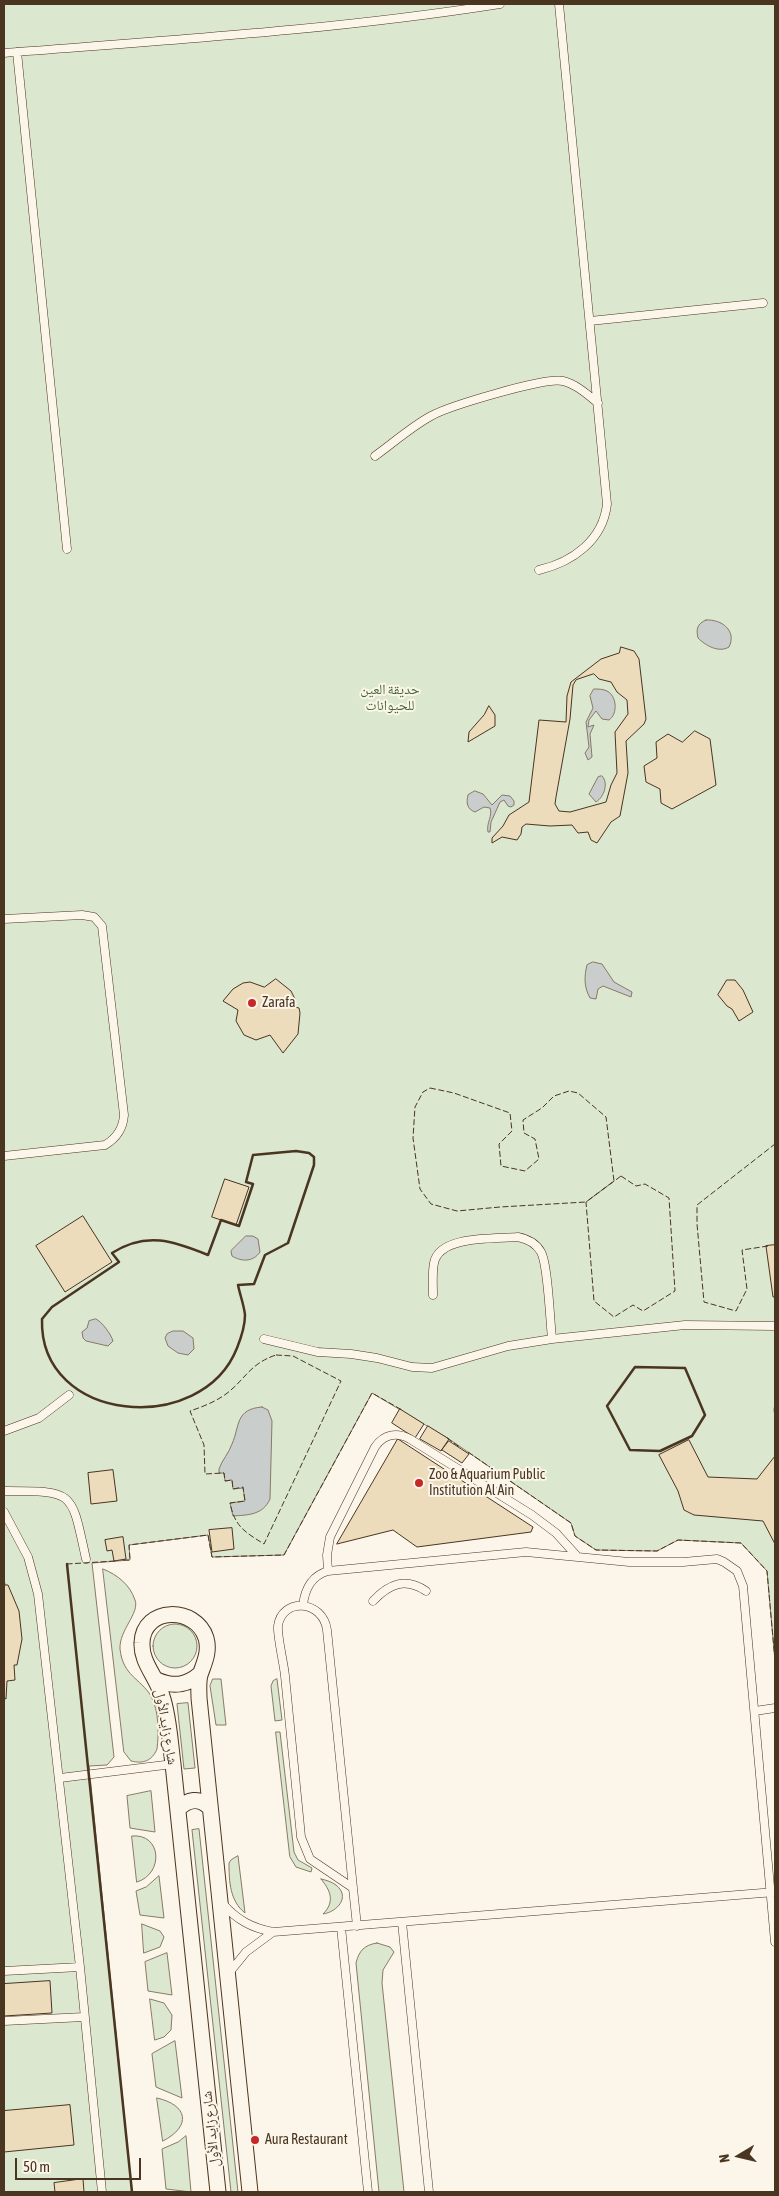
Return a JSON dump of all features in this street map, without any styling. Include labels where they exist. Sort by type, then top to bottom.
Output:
[{"type":"street","name":"شارع زايد الأول","points":[[218,2192],[173,1764],[164,1701],[157,1680],[145,1661],[142,1644],[143,1634],[154,1620],[176,1613],[189,1618],[202,1630],[207,1646],[207,1655],[200,1674],[199,1698],[209,1806],[221,1903],[226,1977],[250,2192]]},
{"type":"street","points":[[157,1680],[175,1685],[184,1684],[200,1674]]},
{"type":"street","points":[[178,1809],[187,1801],[193,1800],[199,1800],[209,1806]]},
{"type":"lane","points":[[4,53],[358,24],[500,4]]},
{"type":"lane","points":[[539,570],[558,565],[575,555],[592,540],[606,513],[607,494],[559,4]]},
{"type":"lane","points":[[17,52],[67,549]]},
{"type":"lane","points":[[590,320],[763,303]]},
{"type":"lane","points":[[375,456],[432,415],[544,382],[564,381],[583,391],[598,403]]},
{"type":"lane","points":[[4,919],[88,915],[102,926],[124,1115],[121,1130],[112,1141],[105,1145],[4,1156]]},
{"type":"lane","points":[[434,1295],[433,1264],[440,1250],[446,1246],[460,1242],[526,1238],[538,1247],[544,1260],[552,1339]]},
{"type":"lane","points":[[264,1340],[298,1349],[351,1354],[377,1358],[412,1367],[432,1368],[508,1346],[552,1339],[685,1325],[775,1326]]},
{"type":"lane","points":[[4,1431],[39,1418],[69,1395]]},
{"type":"lane","points":[[328,1571],[328,1546],[334,1529],[375,1447],[383,1438],[394,1435],[405,1436],[532,1515],[556,1533],[576,1555]]},
{"type":"lane","points":[[4,1491],[48,1491],[68,1500],[76,1512],[86,1559]]},
{"type":"lane","points":[[4,1512],[20,1539],[35,1574],[60,1778],[102,2192]]},
{"type":"lane","points":[[303,1605],[311,1582],[328,1571],[526,1552],[576,1555],[629,1562],[683,1562],[717,1559],[731,1566],[737,1571],[744,1586],[773,1892],[775,1942]]},
{"type":"lane","points":[[373,1601],[389,1586],[398,1583],[408,1582],[418,1585],[426,1591]]},
{"type":"lane","points":[[353,1888],[310,1859],[301,1837],[284,1659],[278,1626],[285,1614],[296,1606],[303,1605],[318,1610],[326,1622],[357,1926]]},
{"type":"lane","points":[[755,1711],[775,1708]]},
{"type":"lane","points":[[60,1778],[173,1764]]},
{"type":"lane","points":[[221,1903],[244,1923],[258,1929],[273,1932],[773,1892]]},
{"type":"lane","points":[[402,1922],[429,2192]]},
{"type":"lane","points":[[341,1927],[368,2192]]},
{"type":"lane","points":[[226,1977],[246,1952],[273,1932]]},
{"type":"lane","points":[[4,1971],[80,1966]]},
{"type":"lane","points":[[4,2021],[84,2017]]},
{"type":"green space","name":"حديقة العين للحيوانات","points":[[4,4],[775,4],[775,1661],[767,1571],[741,1543],[678,1540],[657,1551],[596,1550],[575,1536],[571,1523],[449,1439],[372,1393],[284,1555],[212,1557],[208,1535],[129,1545],[130,1560],[92,1563],[114,1757],[107,1765],[89,1766],[132,2192],[4,2192]]},
{"type":"green space","points":[[103,1569],[123,1581],[135,1600],[135,1610],[123,1635],[120,1649],[128,1671],[147,1690],[156,1708],[157,1749],[150,1759],[143,1762],[131,1761],[124,1752]]},
{"type":"green space","points":[[179,1624],[191,1630],[196,1637],[196,1655],[191,1662],[184,1667],[171,1668],[163,1665],[156,1658],[153,1642],[156,1634],[163,1627]]},
{"type":"green space","points":[[213,1679],[221,1679],[226,1725],[216,1725],[210,1686]]},
{"type":"green space","points":[[277,1679],[282,1720],[275,1721],[271,1686],[273,1681]]},
{"type":"green space","points":[[188,1703],[195,1768],[184,1769],[177,1704]]},
{"type":"green space","points":[[276,1732],[280,1732],[294,1852],[298,1860],[312,1868],[311,1872],[296,1867],[290,1857]]},
{"type":"green space","points":[[151,1791],[155,1832],[130,1828],[127,1796]]},
{"type":"green space","points":[[199,1829],[238,2192],[231,2192],[192,1830]]},
{"type":"green space","points":[[132,1836],[142,1837],[149,1841],[154,1847],[156,1855],[152,1871],[146,1878],[137,1882]]},
{"type":"green space","points":[[238,1856],[245,1913],[236,1903],[230,1884],[229,1863]]},
{"type":"green space","points":[[159,1876],[164,1918],[140,1915],[136,1891],[146,1887]]},
{"type":"green space","points":[[321,1879],[336,1885],[342,1894],[342,1899],[337,1907],[323,1914],[329,1905],[330,1896]]},
{"type":"green space","points":[[142,1924],[160,1931],[164,1937],[160,1947],[144,1953]]},
{"type":"green space","points":[[377,1943],[390,1947],[394,1952],[383,1970],[382,1983],[404,2192],[379,2192],[356,1963],[363,1949]]},
{"type":"green space","points":[[167,1953],[172,1995],[148,1991],[145,1962]]},
{"type":"green space","points":[[150,1999],[164,2003],[172,2015],[171,2030],[164,2037],[155,2040]]},
{"type":"green space","points":[[175,2041],[182,2098],[156,2087],[152,2054]]},
{"type":"green space","points":[[157,2098],[175,2106],[182,2116],[182,2123],[179,2129],[163,2141]]},
{"type":"green space","points":[[186,2136],[191,2192],[166,2189],[162,2149]]},
{"type":"shaded area","points":[[706,620],[712,620],[726,627],[731,636],[729,647],[725,649],[713,648],[698,638],[698,627]]},
{"type":"shaded area","points":[[594,689],[610,693],[613,697],[615,710],[609,720],[602,719],[596,711],[589,720],[588,727],[594,725],[590,734],[592,757],[588,760],[585,753],[589,747],[586,722],[593,708],[590,696]]},
{"type":"shaded area","points":[[602,776],[605,782],[605,790],[596,802],[589,794],[598,777]]},
{"type":"shaded area","points":[[475,791],[483,794],[492,805],[502,795],[510,796],[514,801],[514,805],[511,807],[504,800],[500,802],[491,822],[490,832],[488,832],[488,826],[491,814],[490,808],[484,807],[475,812],[468,805],[468,795]]},
{"type":"shaded area","points":[[593,962],[602,964],[614,982],[632,992],[631,997],[603,986],[598,989],[596,999],[590,998],[585,982],[585,974],[587,965]]},
{"type":"shaded area","points":[[246,1236],[253,1236],[258,1239],[260,1252],[254,1258],[247,1260],[232,1256],[231,1251]]},
{"type":"shaded area","points":[[96,1319],[112,1338],[113,1341],[108,1346],[86,1341],[83,1338],[82,1332],[87,1328],[89,1321]]},
{"type":"shaded area","points":[[173,1331],[183,1331],[193,1338],[194,1349],[188,1355],[178,1353],[168,1346],[165,1338],[167,1334]]},
{"type":"shaded area","points":[[262,1407],[268,1410],[272,1421],[270,1499],[263,1508],[255,1513],[233,1516],[230,1503],[245,1501],[243,1488],[233,1489],[232,1480],[225,1481],[224,1473],[219,1473],[219,1469],[231,1447],[243,1415],[253,1408]]},
{"type":"building","points":[[621,647],[634,651],[639,659],[646,719],[644,724],[626,741],[628,773],[620,816],[611,822],[597,843],[591,840],[588,832],[578,833],[572,825],[526,824],[522,827],[521,834],[517,840],[502,837],[492,843],[492,838],[503,826],[509,815],[529,802],[539,720],[566,722],[567,696],[571,682],[601,659],[619,653]],"holes":[[[594,674],[599,679],[611,682],[617,692],[627,700],[628,714],[615,732],[617,773],[606,802],[570,812],[559,811],[555,804],[570,719],[573,685],[576,680]]]},
{"type":"building","points":[[489,706],[495,715],[495,726],[468,742],[469,732],[484,715]]},
{"type":"building","points":[[695,731],[710,739],[716,785],[672,809],[661,803],[660,789],[646,782],[644,766],[657,758],[656,742],[668,734],[682,742]]},
{"type":"building","points":[[276,979],[291,991],[295,999],[295,1007],[299,1008],[300,1013],[298,1034],[283,1053],[270,1035],[256,1040],[244,1035],[236,1021],[238,1010],[223,1001],[233,989],[243,983],[250,982],[264,987]]},
{"type":"building","points":[[727,980],[735,980],[743,990],[753,1012],[739,1021],[732,1009],[718,995]]},
{"type":"building","points":[[225,1179],[249,1187],[236,1225],[212,1217]]},
{"type":"building","points":[[83,1216],[112,1262],[65,1292],[36,1246]]},
{"type":"building","points":[[775,1245],[775,1297],[773,1297],[766,1246]]},
{"type":"building","points":[[400,1409],[424,1424],[415,1438],[392,1423]]},
{"type":"building","points":[[428,1426],[449,1439],[441,1451],[420,1439]]},
{"type":"building","name":"Zoo & Aquarium Public Institution Al Ain","points":[[398,1439],[533,1527],[531,1532],[417,1547],[393,1530],[337,1544]]},
{"type":"building","points":[[689,1440],[708,1477],[757,1479],[775,1456],[775,1544],[763,1521],[694,1515],[684,1510],[678,1491],[659,1455]]},
{"type":"building","points":[[449,1441],[469,1454],[462,1463],[442,1450]]},
{"type":"building","points":[[113,1470],[117,1501],[91,1504],[88,1473]]},
{"type":"building","points":[[232,1528],[234,1549],[212,1552],[209,1530]]},
{"type":"building","points":[[123,1537],[126,1559],[114,1561],[112,1550],[107,1551],[105,1540]]},
{"type":"building","points":[[4,1579],[5,1585],[8,1585],[19,1611],[22,1639],[17,1665],[14,1665],[15,1680],[7,1681],[6,1699],[4,1698]]},
{"type":"building","points":[[50,1981],[52,2013],[4,2016],[4,1984]]},
{"type":"building","points":[[70,2105],[74,2145],[4,2152],[4,2111]]},
{"type":"building","points":[[83,2179],[84,2192],[55,2192],[54,2183]]},
{"type":"fence","points":[[430,1088],[454,1093],[510,1113],[512,1131],[499,1144],[501,1166],[525,1171],[539,1159],[535,1139],[524,1133],[523,1120],[542,1108],[554,1096],[569,1091],[578,1093],[606,1117],[614,1181],[586,1202],[457,1211],[431,1204],[420,1189],[413,1138],[415,1107],[423,1092],[430,1088]]},
{"type":"fence","points":[[768,1246],[742,1250],[747,1289],[736,1311],[704,1302],[697,1205],[775,1144]]},
{"type":"fence","points":[[621,1176],[636,1186],[645,1184],[669,1198],[675,1291],[643,1311],[633,1305],[614,1317],[594,1301],[586,1202],[621,1176]]},
{"type":"fence","points":[[276,1355],[293,1356],[341,1381],[264,1544],[242,1528],[232,1511],[230,1503],[245,1501],[243,1487],[233,1489],[232,1480],[225,1481],[224,1473],[205,1474],[204,1445],[190,1411],[222,1397],[254,1367],[276,1355]]},
{"type":"fence","points":[[123,1560],[130,1560],[129,1545],[208,1535],[212,1557],[284,1555],[372,1393],[402,1410]]},
{"type":"fence","points":[[447,1438],[461,1448]]},
{"type":"fence","points":[[468,1452],[571,1523],[575,1536],[596,1550],[657,1551],[678,1540],[741,1543],[767,1571],[775,1661]]},
{"type":"fence","points":[[115,1561],[67,1564],[132,2192]]},
{"type":"wall","points":[[296,1151],[309,1153],[314,1157],[314,1165],[288,1243],[265,1255],[254,1284],[238,1285],[245,1315],[244,1328],[237,1348],[218,1377],[191,1396],[159,1406],[125,1406],[93,1398],[66,1380],[48,1354],[42,1319],[52,1307],[119,1262],[112,1253],[124,1246],[148,1240],[160,1240],[172,1242],[208,1255],[221,1220],[239,1226],[253,1184],[246,1182],[253,1155],[296,1151]]},
{"type":"wall","points":[[635,1367],[685,1368],[705,1415],[692,1436],[660,1451],[630,1450],[607,1406],[635,1367]]},
{"type":"wall","points":[[67,1564],[132,2192]]},
{"type":"place","name":"Zarafa","points":[[252,1003]]},
{"type":"place","name":"Zoo & Aquarium Public Institution Al Ain","points":[[419,1483]]},
{"type":"place","name":"Aura Restaurant","points":[[255,2140]]}]
